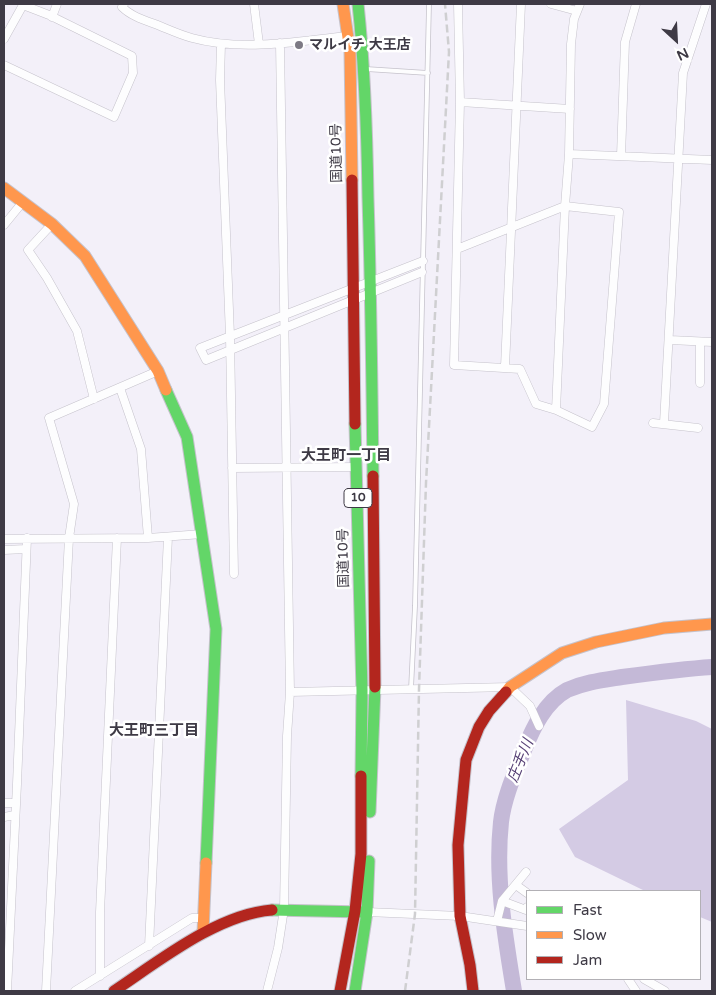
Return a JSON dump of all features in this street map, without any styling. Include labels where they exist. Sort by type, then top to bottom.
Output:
[{"type":"main road","name":"国道10号","points":[[340,991],[361,912],[362,690],[355,414],[350,51],[343,4]]},
{"type":"main road","name":"国道10号","points":[[355,991],[374,690],[371,287],[364,69],[358,4]]},
{"type":"main road","points":[[4,188],[52,224],[85,256],[158,371],[187,437],[216,629],[203,932]]},
{"type":"main road","points":[[473,991],[460,916],[458,845],[466,760],[479,727],[489,711],[510,687],[562,653],[596,642],[664,628],[712,624]]},
{"type":"main road","points":[[114,991],[203,932],[257,911],[284,909],[361,912]]},
{"type":"street","points":[[52,17],[57,4]]},
{"type":"street","points":[[124,4],[122,7],[127,12],[139,18],[191,38],[221,44],[280,43],[348,36]]},
{"type":"street","points":[[254,4],[258,44]]},
{"type":"street","points":[[457,248],[565,206],[619,212],[604,404],[592,428],[556,410],[536,404],[520,368],[454,365],[460,102],[458,4]]},
{"type":"street","points":[[504,367],[521,4]]},
{"type":"street","points":[[551,4],[578,8],[574,19],[571,44],[569,154],[556,410]]},
{"type":"street","points":[[621,156],[624,42],[636,4]]},
{"type":"street","points":[[664,424],[683,73],[706,4]]},
{"type":"street","points":[[4,39],[23,5],[132,56],[133,73],[114,117],[4,65]]},
{"type":"street","points":[[267,991],[278,948],[284,909],[290,692],[286,328],[280,43]]},
{"type":"street","points":[[221,44],[220,80],[231,350],[234,574]]},
{"type":"street","points":[[460,102],[570,109]]},
{"type":"street","points":[[569,154],[712,160]]},
{"type":"street","points":[[4,225],[22,203]]},
{"type":"street","points":[[52,224],[28,250],[47,278],[77,331],[94,399]]},
{"type":"street","points":[[354,294],[285,316],[200,348],[206,360],[286,328],[423,261]]},
{"type":"street","points":[[371,287],[422,272]]},
{"type":"street","points":[[670,340],[712,342]]},
{"type":"street","points":[[700,342],[700,384]]},
{"type":"street","points":[[46,991],[69,538],[74,504],[49,418],[158,371]]},
{"type":"street","points":[[120,388],[141,449],[148,538]]},
{"type":"street","points":[[653,423],[698,428]]},
{"type":"street","points":[[232,468],[357,467]]},
{"type":"street","points":[[4,539],[148,538],[202,534]]},
{"type":"street","points":[[149,946],[168,537]]},
{"type":"street","points":[[7,991],[27,538]]},
{"type":"street","points":[[100,976],[101,882],[117,538]]},
{"type":"street","points":[[4,550],[26,548]]},
{"type":"street","points":[[290,692],[510,687],[530,706],[539,726]]},
{"type":"street","points":[[4,803],[16,803]]},
{"type":"street","points":[[4,817],[15,815]]},
{"type":"street","points":[[493,921],[502,901],[526,872]]},
{"type":"street","points":[[516,885],[526,893]]},
{"type":"street","points":[[502,901],[526,910]]},
{"type":"street","points":[[361,912],[460,916],[526,926]]},
{"type":"street","points":[[75,991],[192,918],[203,918]]},
{"type":"street","points":[[629,980],[636,991]]},
{"type":"street","points":[[646,980],[665,991]]},
{"type":"lane","points":[[411,689],[415,606],[429,4]]},
{"type":"lane","points":[[364,69],[428,73]]},
{"type":"shaded area","points":[[626,700],[696,721],[712,729],[712,922],[701,917],[701,890],[643,890],[575,857],[559,829],[628,780]]},
{"type":"waterway","name":"庄手川","points":[[514,991],[504,928],[500,886],[499,843],[501,822],[514,776],[541,716],[559,695],[581,685],[622,677],[712,667]]},
{"type":"railway","points":[[405,991],[415,914],[419,689],[426,483],[449,52],[445,4]]},
{"type":"traffic: fast","points":[[358,4],[366,125],[373,476]]},
{"type":"traffic: fast","points":[[166,390],[187,437],[216,629],[206,863]]},
{"type":"traffic: fast","points":[[355,424],[362,691],[361,776]]},
{"type":"traffic: fast","points":[[370,812],[375,687]]},
{"type":"traffic: fast","points":[[355,991],[367,912],[369,861]]},
{"type":"traffic: fast","points":[[272,910],[363,912]]},
{"type":"traffic: slow","points":[[343,4],[350,51],[352,180]]},
{"type":"traffic: slow","points":[[4,188],[52,224],[85,256],[158,371],[166,390]]},
{"type":"traffic: slow","points":[[506,692],[510,687],[562,653],[596,642],[664,628],[712,624]]},
{"type":"traffic: slow","points":[[203,932],[206,863]]},
{"type":"traffic: jam","points":[[352,180],[355,424]]},
{"type":"traffic: jam","points":[[373,476],[375,687]]},
{"type":"traffic: jam","points":[[473,991],[460,916],[458,845],[466,760],[479,727],[489,711],[506,692]]},
{"type":"traffic: jam","points":[[340,991],[355,911],[361,854],[361,776]]},
{"type":"traffic: jam","points":[[114,991],[170,953],[210,929],[252,913],[272,910]]},
{"type":"place","name":"マルイチ 大王店","points":[[299,45]]},
{"type":"district","name":"大王町一丁目","points":[[346,456]]},
{"type":"district","name":"大王町三丁目","points":[[154,731]]}]
